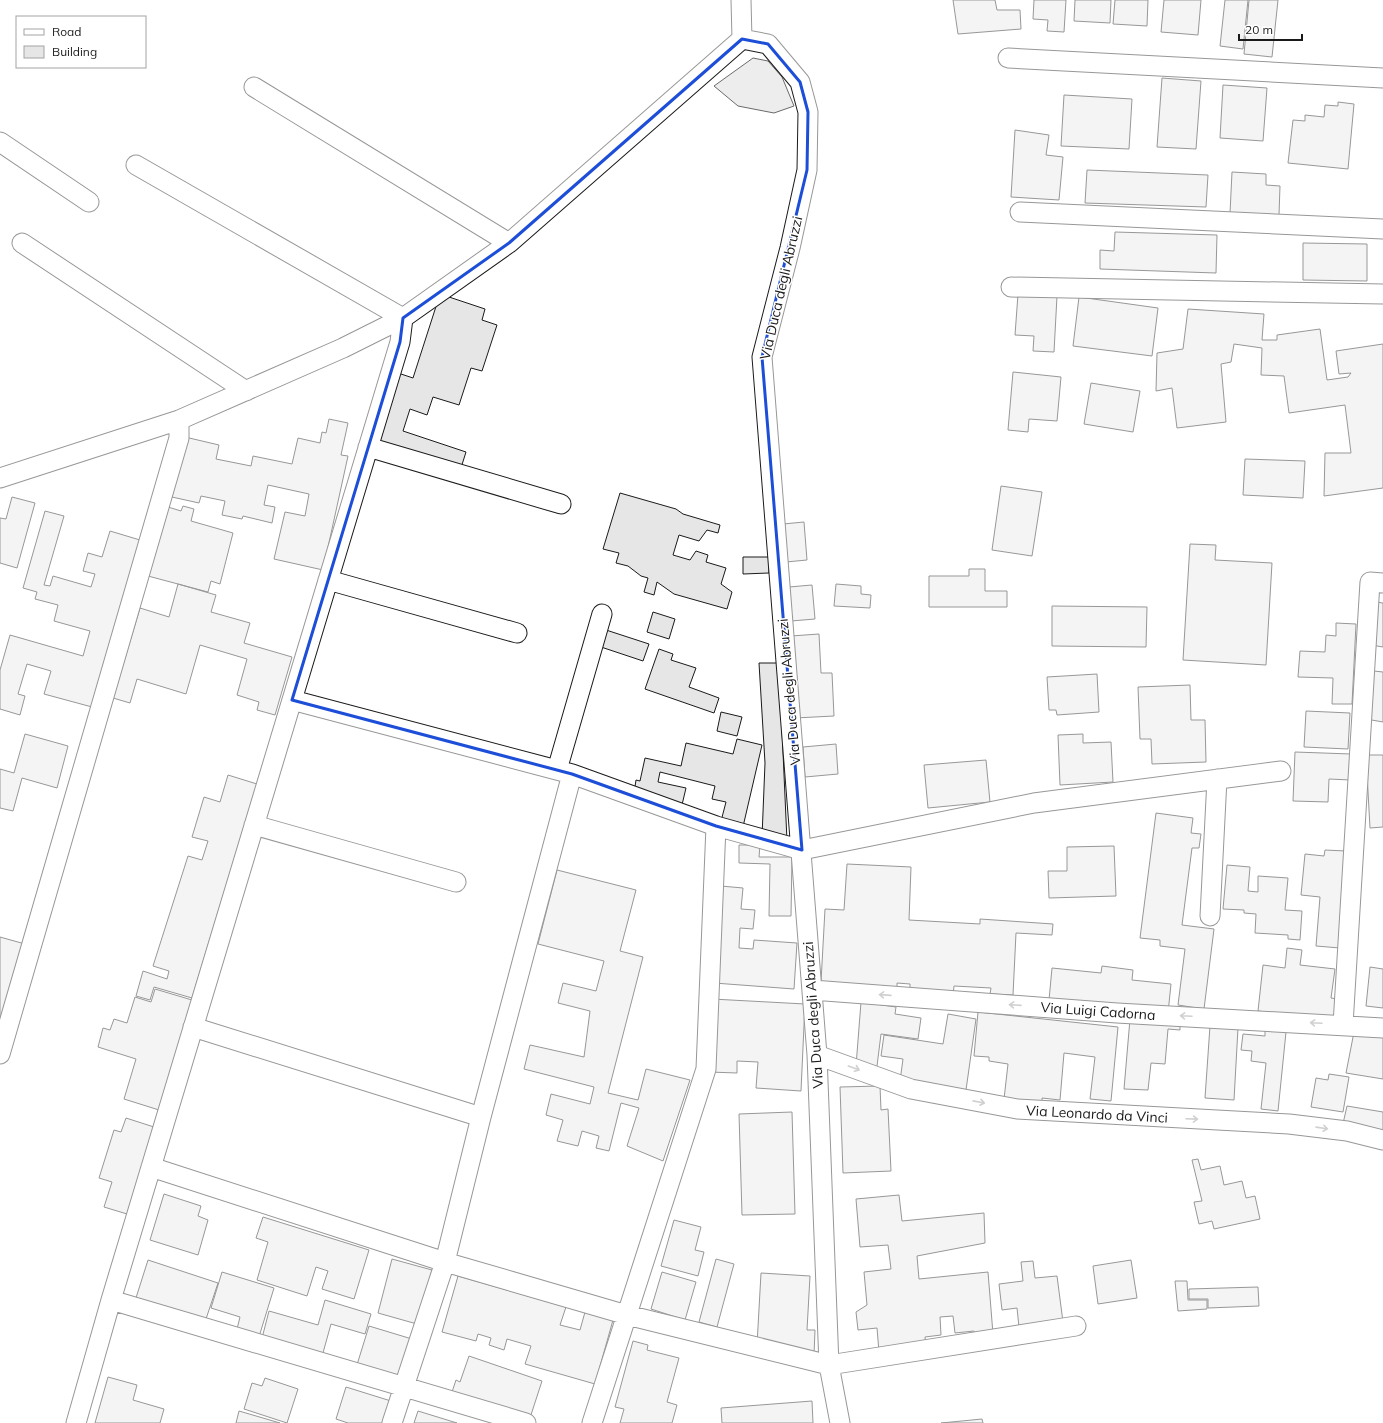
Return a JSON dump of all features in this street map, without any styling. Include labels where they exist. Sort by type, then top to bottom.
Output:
[{"type":"street","points":[[0,478],[179,420],[343,348],[403,318],[508,243],[742,39],[741,0]]},
{"type":"street","name":"Via Duca degli Abruzzi","points":[[742,39],[768,44],[800,82],[808,112],[807,170],[790,248],[762,357],[817,1055],[829,1365],[840,1423]]},
{"type":"street","points":[[1008,58],[1383,78]]},
{"type":"street","points":[[254,87],[508,243]]},
{"type":"street","points":[[0,142],[88,202]]},
{"type":"street","points":[[136,165],[403,318]]},
{"type":"street","points":[[1020,212],[1383,229]]},
{"type":"street","points":[[22,242],[246,391]]},
{"type":"street","points":[[1011,287],[1383,294]]},
{"type":"street","points":[[76,1423],[111,1300],[400,342],[403,318]]},
{"type":"street","points":[[0,1054],[179,438],[179,420]]},
{"type":"street","points":[[368,447],[561,504]]},
{"type":"street","points":[[328,580],[517,633]]},
{"type":"street","points":[[1343,1025],[1370,582],[1383,583]]},
{"type":"street","points":[[392,1423],[445,1262],[602,614]]},
{"type":"street","points":[[292,700],[564,772],[716,826],[802,850],[1034,803],[1281,771]]},
{"type":"street","points":[[1210,916],[1217,779]]},
{"type":"street","points":[[254,824],[456,882]]},
{"type":"street","points":[[592,1423],[706,1069],[716,826]]},
{"type":"street","name":"Via Luigi Cadorna","points":[[812,990],[1117,1013],[1383,1028]]},
{"type":"street","points":[[193,1027],[481,1117]]},
{"type":"street","name":"Via Leonardo da Vinci","points":[[817,1055],[911,1089],[1017,1109],[1289,1124],[1347,1132],[1383,1140]]},
{"type":"street","points":[[151,1167],[445,1262],[627,1315],[829,1365],[1076,1326]]},
{"type":"street","points":[[111,1300],[526,1423]]},
{"type":"highlighted area","points":[[742,39],[768,44],[800,82],[808,112],[807,170],[762,357],[802,850],[716,826],[572,774],[292,700],[400,342],[403,318],[509,243]]},
{"type":"shaded area","points":[[753,58],[768,61],[782,77],[794,106],[774,113],[738,106],[714,86]]},
{"type":"building","points":[[953,0],[995,0],[997,10],[1020,10],[1021,29],[958,34]]},
{"type":"building","points":[[1034,0],[1066,0],[1064,32],[1047,31],[1048,20],[1033,19]]},
{"type":"building","points":[[1075,0],[1111,0],[1110,23],[1074,21]]},
{"type":"building","points":[[1115,0],[1148,0],[1147,26],[1113,24]]},
{"type":"building","points":[[1164,0],[1201,0],[1198,35],[1161,32]]},
{"type":"building","points":[[1225,0],[1248,0],[1243,49],[1220,46]]},
{"type":"building","points":[[1249,0],[1278,0],[1272,57],[1244,54]]},
{"type":"building","points":[[1162,78],[1201,81],[1196,149],[1157,147]]},
{"type":"building","points":[[1223,85],[1267,88],[1263,141],[1220,138]]},
{"type":"building","points":[[1064,95],[1132,99],[1129,149],[1061,146]]},
{"type":"building","points":[[1338,102],[1354,104],[1348,169],[1288,163],[1293,120],[1305,121],[1305,115],[1324,117],[1325,105],[1338,106]]},
{"type":"building","points":[[1015,130],[1049,135],[1046,155],[1063,157],[1059,200],[1011,197]]},
{"type":"building","points":[[1087,170],[1208,175],[1206,207],[1085,203]]},
{"type":"building","points":[[1232,172],[1266,174],[1266,185],[1280,186],[1279,215],[1230,213]]},
{"type":"building","points":[[1115,232],[1217,235],[1216,273],[1100,269],[1100,250],[1114,251]]},
{"type":"building","points":[[1303,243],[1367,244],[1367,281],[1303,280]]},
{"type":"building","points":[[440,294],[485,309],[482,320],[497,325],[482,371],[471,368],[459,405],[433,397],[427,415],[410,409],[403,431],[466,452],[460,471],[375,443],[398,373],[413,378]]},
{"type":"building","points":[[1018,294],[1057,296],[1054,352],[1033,351],[1034,336],[1015,335]]},
{"type":"building","points":[[1079,297],[1158,308],[1152,356],[1073,346]]},
{"type":"building","points":[[1188,309],[1264,314],[1262,340],[1277,340],[1277,335],[1320,329],[1327,380],[1348,377],[1351,373],[1339,374],[1336,351],[1383,344],[1383,488],[1324,496],[1325,453],[1351,453],[1345,405],[1289,413],[1284,376],[1261,375],[1262,348],[1234,344],[1231,362],[1221,364],[1226,422],[1177,428],[1172,388],[1156,391],[1157,353],[1183,349]]},
{"type":"building","points":[[1013,372],[1061,377],[1057,421],[1029,419],[1028,432],[1008,430]]},
{"type":"building","points":[[1091,383],[1140,391],[1133,432],[1084,424]]},
{"type":"building","points":[[329,419],[348,423],[341,455],[348,456],[323,570],[274,559],[285,512],[305,516],[309,494],[268,485],[264,505],[275,507],[272,523],[243,516],[242,519],[222,515],[225,501],[201,496],[199,503],[172,497],[185,437],[219,445],[216,459],[251,466],[253,456],[292,464],[298,438],[320,443],[322,432],[326,433]]},
{"type":"building","points":[[1245,459],[1305,461],[1303,498],[1243,495]]},
{"type":"building","points":[[1001,486],[1042,492],[1032,556],[992,550]]},
{"type":"building","points":[[620,493],[676,509],[683,514],[720,525],[718,533],[707,530],[699,541],[679,535],[673,555],[690,560],[696,551],[708,555],[706,562],[726,568],[721,584],[732,592],[727,609],[674,594],[657,582],[654,595],[644,592],[648,578],[641,576],[628,566],[616,563],[619,553],[603,549]]},
{"type":"building","points":[[12,497],[35,503],[17,568],[0,563],[0,518],[6,519]]},
{"type":"building","points":[[183,506],[194,509],[191,521],[233,533],[220,584],[211,581],[208,592],[148,576],[168,507],[181,511]]},
{"type":"building","points":[[45,511],[64,516],[44,585],[50,586],[53,576],[91,587],[95,574],[83,571],[88,553],[102,557],[110,531],[140,540],[92,707],[44,694],[51,671],[27,664],[18,694],[25,696],[20,715],[0,709],[0,670],[10,635],[83,656],[90,631],[54,621],[58,605],[35,599],[37,592],[23,588]]},
{"type":"building","points":[[804,522],[807,560],[786,562],[783,524]]},
{"type":"building","points":[[1190,544],[1216,545],[1215,560],[1272,563],[1266,665],[1183,660]]},
{"type":"building","points":[[743,557],[769,557],[769,573],[743,574]]},
{"type":"building","points":[[969,569],[985,569],[985,591],[1007,591],[1007,607],[929,607],[929,576],[969,576]]},
{"type":"building","points":[[178,584],[216,595],[211,612],[250,623],[244,643],[292,657],[275,715],[257,710],[259,702],[237,695],[247,659],[200,645],[186,694],[137,679],[130,703],[113,698],[140,608],[169,617]]},
{"type":"building","points":[[836,584],[861,586],[861,594],[871,595],[870,608],[834,606]]},
{"type":"building","points":[[812,585],[815,619],[791,621],[789,587]]},
{"type":"building","points":[[1376,602],[1383,603],[1383,647],[1371,645]]},
{"type":"building","points":[[1052,606],[1147,607],[1146,647],[1052,646]]},
{"type":"building","points":[[653,612],[675,619],[669,639],[647,632]]},
{"type":"building","points":[[1336,623],[1356,624],[1352,704],[1332,704],[1333,678],[1298,677],[1300,651],[1325,652],[1326,635],[1336,636]]},
{"type":"building","points":[[603,629],[649,644],[643,661],[598,646]]},
{"type":"building","points":[[819,634],[821,673],[832,673],[834,716],[795,718],[791,636]]},
{"type":"building","points":[[659,649],[673,654],[671,660],[696,668],[689,687],[719,698],[714,713],[645,689]]},
{"type":"building","points":[[759,663],[779,663],[787,841],[762,837],[765,763]]},
{"type":"building","points":[[1374,671],[1383,672],[1383,722],[1366,719]]},
{"type":"building","points":[[1097,674],[1099,712],[1057,715],[1056,710],[1049,710],[1047,677]]},
{"type":"building","points":[[1190,685],[1191,720],[1205,720],[1206,762],[1152,764],[1151,739],[1140,739],[1138,687]]},
{"type":"building","points":[[1306,711],[1350,713],[1348,749],[1304,747]]},
{"type":"building","points":[[721,712],[742,717],[737,736],[717,731]]},
{"type":"building","points":[[25,734],[68,746],[57,788],[22,778],[13,811],[0,808],[0,769],[14,773]]},
{"type":"building","points":[[1083,734],[1083,743],[1111,742],[1113,782],[1060,785],[1058,735]]},
{"type":"building","points":[[737,739],[762,745],[742,831],[720,825],[726,802],[712,799],[715,786],[660,772],[658,782],[686,788],[681,809],[634,793],[636,780],[640,781],[645,758],[681,766],[686,743],[733,754]]},
{"type":"building","points":[[836,744],[838,774],[805,777],[803,747]]},
{"type":"building","points":[[1295,752],[1351,754],[1350,780],[1329,779],[1328,802],[1293,801]]},
{"type":"building","points":[[1366,755],[1383,755],[1383,827],[1370,828]]},
{"type":"building","points":[[986,760],[990,802],[928,808],[924,765]]},
{"type":"building","points":[[228,775],[257,784],[192,998],[154,987],[150,1000],[136,996],[143,971],[167,979],[169,971],[153,966],[188,856],[202,860],[208,841],[192,837],[204,797],[220,802]]},
{"type":"building","points":[[1156,813],[1193,818],[1191,833],[1201,834],[1199,848],[1192,848],[1182,925],[1214,929],[1204,1009],[1178,1005],[1185,949],[1160,946],[1160,940],[1140,938]]},
{"type":"building","points":[[739,845],[760,845],[759,857],[792,857],[791,916],[769,916],[770,864],[739,863]]},
{"type":"building","points":[[1114,846],[1116,896],[1049,898],[1048,871],[1067,871],[1067,847]]},
{"type":"building","points":[[1325,850],[1346,851],[1340,948],[1316,946],[1320,897],[1301,895],[1305,854],[1324,856]]},
{"type":"building","points":[[847,864],[911,867],[909,920],[980,924],[980,919],[1053,924],[1052,935],[1016,933],[1013,995],[990,994],[991,988],[954,986],[953,996],[910,994],[910,984],[897,983],[897,993],[872,992],[872,985],[821,982],[825,909],[844,910]]},
{"type":"building","points":[[1227,865],[1250,867],[1248,891],[1258,892],[1258,876],[1288,878],[1285,910],[1302,911],[1300,940],[1288,939],[1288,935],[1255,933],[1256,914],[1244,913],[1244,910],[1223,909]]},
{"type":"building","points":[[557,870],[636,890],[620,951],[643,957],[608,1093],[638,1100],[646,1069],[690,1080],[663,1161],[627,1146],[639,1108],[621,1103],[609,1151],[596,1148],[599,1136],[582,1131],[578,1146],[557,1141],[563,1120],[546,1115],[551,1094],[590,1104],[594,1087],[524,1069],[530,1045],[584,1057],[590,1011],[558,1003],[563,983],[596,991],[604,961],[538,944]]},
{"type":"building","points":[[721,886],[743,888],[741,909],[755,910],[753,929],[740,928],[739,948],[753,949],[754,940],[797,943],[794,989],[714,983]]},
{"type":"building","points":[[0,937],[25,944],[0,1023]]},
{"type":"building","points":[[1287,948],[1302,950],[1300,965],[1335,969],[1331,998],[1338,999],[1335,1020],[1258,1011],[1263,965],[1285,968]]},
{"type":"building","points":[[1102,966],[1133,970],[1132,980],[1171,984],[1168,1013],[1049,1000],[1052,968],[1101,973]]},
{"type":"building","points":[[1370,967],[1383,969],[1383,1008],[1366,1006]]},
{"type":"building","points":[[155,989],[192,1000],[159,1110],[124,1099],[136,1059],[98,1047],[103,1028],[110,1030],[114,1019],[127,1023],[135,997],[151,1002]]},
{"type":"building","points":[[712,999],[805,1004],[801,1091],[756,1088],[758,1062],[737,1061],[737,1073],[709,1072]]},
{"type":"building","points":[[861,1002],[896,1007],[895,1014],[921,1018],[918,1039],[881,1034],[876,1074],[856,1066]]},
{"type":"building","points":[[978,1012],[1118,1027],[1111,1101],[1090,1099],[1095,1057],[1064,1053],[1060,1100],[1042,1098],[1042,1103],[1004,1099],[1008,1064],[989,1061],[989,1057],[974,1056]]},
{"type":"building","points":[[948,1014],[976,1019],[966,1090],[900,1081],[903,1059],[881,1056],[884,1035],[943,1044]]},
{"type":"building","points":[[1130,1019],[1180,1022],[1180,1030],[1168,1029],[1165,1064],[1151,1063],[1148,1090],[1124,1089]]},
{"type":"building","points":[[1210,1026],[1238,1028],[1234,1100],[1205,1098]]},
{"type":"building","points":[[1265,1030],[1286,1032],[1278,1111],[1261,1109],[1266,1063],[1251,1061],[1252,1051],[1241,1050],[1243,1034],[1265,1036]]},
{"type":"building","points":[[1354,1032],[1383,1037],[1383,1079],[1346,1073]]},
{"type":"building","points":[[1329,1074],[1349,1077],[1343,1112],[1311,1107],[1316,1078],[1328,1080]]},
{"type":"building","points":[[880,1086],[881,1110],[888,1109],[891,1171],[843,1173],[840,1087]]},
{"type":"building","points":[[1347,1106],[1383,1112],[1383,1135],[1342,1128]]},
{"type":"building","points":[[792,1112],[795,1214],[742,1215],[739,1114]]},
{"type":"building","points":[[126,1118],[154,1127],[127,1214],[104,1207],[112,1182],[99,1178],[114,1130],[121,1132]]},
{"type":"building","points":[[1198,1159],[1201,1170],[1220,1166],[1224,1185],[1242,1181],[1246,1198],[1255,1196],[1260,1219],[1214,1229],[1212,1221],[1199,1224],[1194,1202],[1202,1201],[1192,1160]]},
{"type":"building","points":[[164,1194],[201,1206],[198,1216],[208,1220],[198,1255],[150,1240]]},
{"type":"building","points":[[899,1195],[902,1221],[984,1213],[985,1243],[917,1256],[919,1279],[988,1272],[993,1334],[976,1336],[974,1331],[955,1333],[953,1316],[940,1317],[941,1335],[925,1337],[926,1347],[879,1352],[877,1328],[858,1330],[856,1312],[867,1305],[864,1272],[891,1269],[888,1245],[860,1247],[856,1199]]},
{"type":"building","points":[[263,1217],[369,1250],[354,1299],[322,1289],[328,1271],[316,1267],[307,1296],[257,1280],[268,1242],[256,1238]]},
{"type":"building","points":[[674,1220],[701,1227],[695,1250],[704,1252],[698,1276],[661,1266]]},
{"type":"building","points":[[392,1259],[432,1270],[417,1324],[378,1313]]},
{"type":"building","points":[[716,1259],[734,1264],[717,1327],[699,1322]]},
{"type":"building","points":[[148,1260],[218,1283],[204,1325],[135,1301]]},
{"type":"building","points":[[1131,1260],[1137,1298],[1098,1304],[1093,1266]]},
{"type":"building","points":[[1033,1261],[1035,1278],[1057,1276],[1063,1322],[1019,1327],[1017,1308],[1002,1310],[999,1284],[1023,1281],[1021,1262]]},
{"type":"building","points":[[222,1272],[274,1288],[258,1340],[236,1333],[240,1317],[211,1308]]},
{"type":"building","points":[[662,1272],[696,1282],[685,1320],[651,1309]]},
{"type":"building","points":[[761,1273],[810,1276],[807,1330],[815,1330],[814,1355],[757,1345]]},
{"type":"building","points":[[458,1276],[566,1307],[560,1325],[580,1330],[585,1312],[613,1320],[595,1384],[525,1364],[531,1346],[507,1339],[504,1350],[489,1345],[491,1338],[478,1334],[476,1341],[442,1332]]},
{"type":"building","points":[[1175,1281],[1187,1281],[1188,1300],[1207,1300],[1207,1309],[1178,1311]]},
{"type":"building","points":[[1258,1287],[1259,1306],[1208,1308],[1208,1299],[1189,1299],[1189,1289]]},
{"type":"building","points":[[325,1300],[371,1314],[365,1334],[331,1324],[321,1360],[261,1342],[269,1311],[318,1325]]},
{"type":"building","points":[[369,1326],[412,1339],[399,1382],[356,1368]]},
{"type":"building","points":[[633,1341],[648,1345],[647,1350],[679,1358],[667,1402],[677,1405],[672,1423],[620,1423],[624,1409],[615,1407]]},
{"type":"building","points":[[469,1356],[542,1381],[529,1421],[451,1395],[456,1380],[460,1382]]},
{"type":"building","points":[[108,1377],[137,1385],[133,1400],[164,1409],[160,1423],[95,1423]]},
{"type":"building","points":[[265,1378],[298,1389],[287,1423],[244,1409],[252,1383],[262,1386]]},
{"type":"building","points":[[346,1387],[391,1401],[384,1423],[348,1423],[336,1419]]},
{"type":"building","points":[[812,1401],[813,1423],[722,1423],[721,1408]]},
{"type":"building","points":[[239,1411],[280,1423],[236,1423]]},
{"type":"building","points":[[418,1411],[457,1423],[414,1423]]},
{"type":"building","points":[[982,1419],[983,1423],[941,1423]]}]
